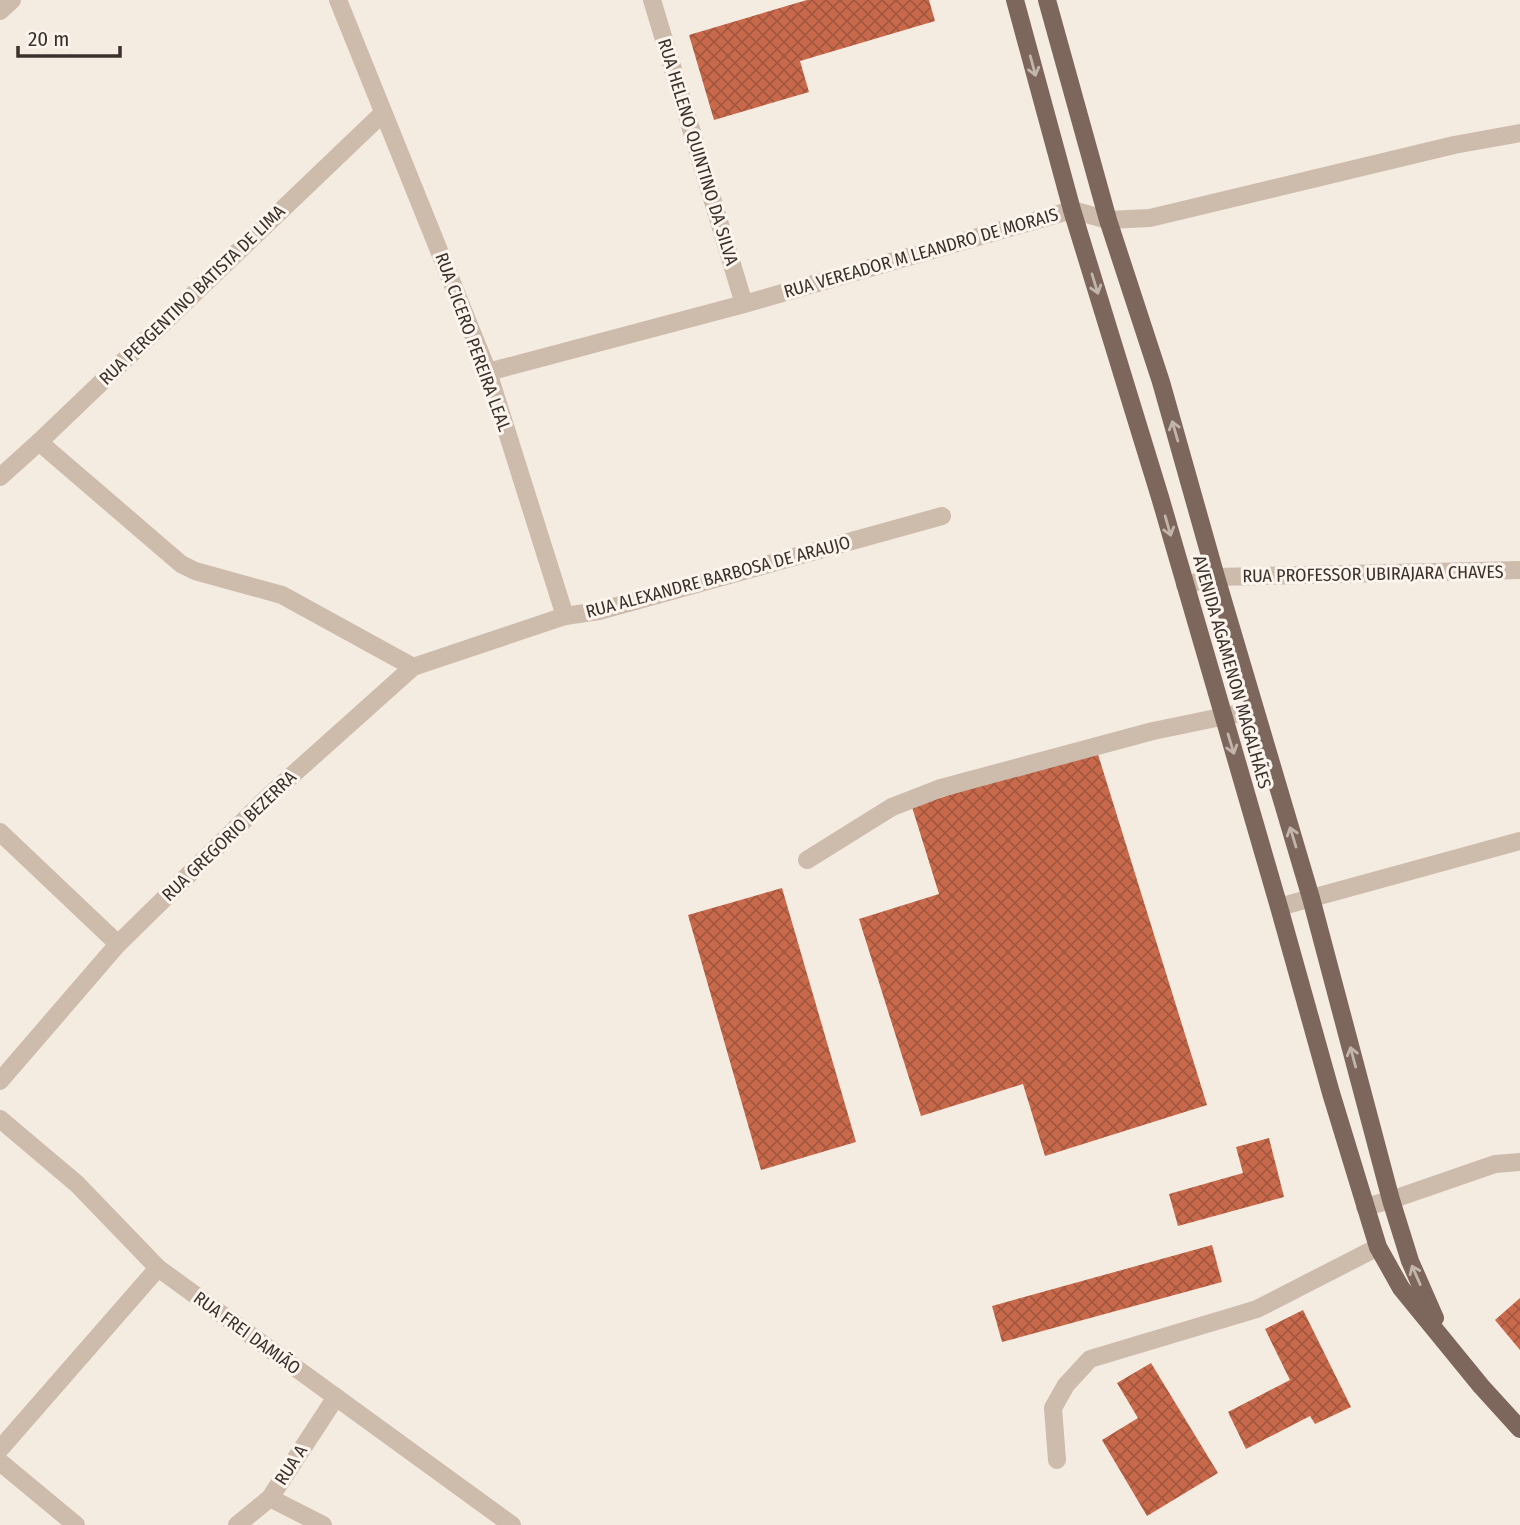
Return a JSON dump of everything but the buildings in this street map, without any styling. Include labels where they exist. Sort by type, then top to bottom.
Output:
[{"type":"main road","name":"AVENIDA AGAMENON MAGALHÃES","points":[[1014,0],[1072,210],[1160,497],[1331,1093],[1378,1247],[1401,1288],[1520,1429]]},
{"type":"main road","name":"AVENIDA AGAMENON MAGALHÃES","points":[[1047,0],[1108,220],[1161,382],[1311,898],[1391,1200],[1410,1261],[1443,1338]]},
{"type":"main road","points":[[1160,497],[1192,489]]},
{"type":"street","points":[[0,11],[12,0]]},
{"type":"street","name":"RUA CICERO PEREIRA LEAL","points":[[338,0],[488,372],[565,616]]},
{"type":"street","name":"RUA HELENO QUINTINO DA SILVA","points":[[652,0],[744,304]]},
{"type":"street","name":"RUA PERGENTINO BATISTA DE LIMA","points":[[0,477],[383,113]]},
{"type":"street","name":"RUA VEREADOR M LEANDRO DE MORAIS","points":[[488,372],[744,304],[1072,210],[1108,220],[1150,218],[1454,145],[1520,133]]},
{"type":"street","points":[[39,442],[181,564],[195,571],[282,595],[413,667]]},
{"type":"street","name":"RUA ALEXANDRE BARBOSA DE ARAUJO","points":[[495,639],[565,616],[599,611],[942,516]]},
{"type":"street","name":"RUA PROFESSOR UBIRAJARA CHAVES","points":[[1185,585],[1216,577],[1520,570]]},
{"type":"street","name":"RUA GREGORIO BEZERRA","points":[[0,1081],[118,944],[270,795],[413,667],[495,639]]},
{"type":"street","points":[[807,860],[892,807],[942,788],[1153,731],[1255,710]]},
{"type":"street","points":[[0,832],[118,944]]},
{"type":"street","points":[[1279,907],[1520,841]]},
{"type":"street","name":"RUA FREI DAMIÃO","points":[[0,1119],[77,1184],[158,1268],[512,1525]]},
{"type":"street","points":[[1365,1207],[1495,1164],[1520,1162]]},
{"type":"street","points":[[1057,1460],[1053,1408],[1066,1385],[1090,1359],[1257,1309],[1378,1247]]},
{"type":"street","points":[[0,1449],[158,1268]]},
{"type":"street","name":"RUA A","points":[[237,1525],[270,1498],[336,1397]]},
{"type":"street","points":[[0,1462],[76,1525]]},
{"type":"street","points":[[270,1498],[323,1525]]}]
